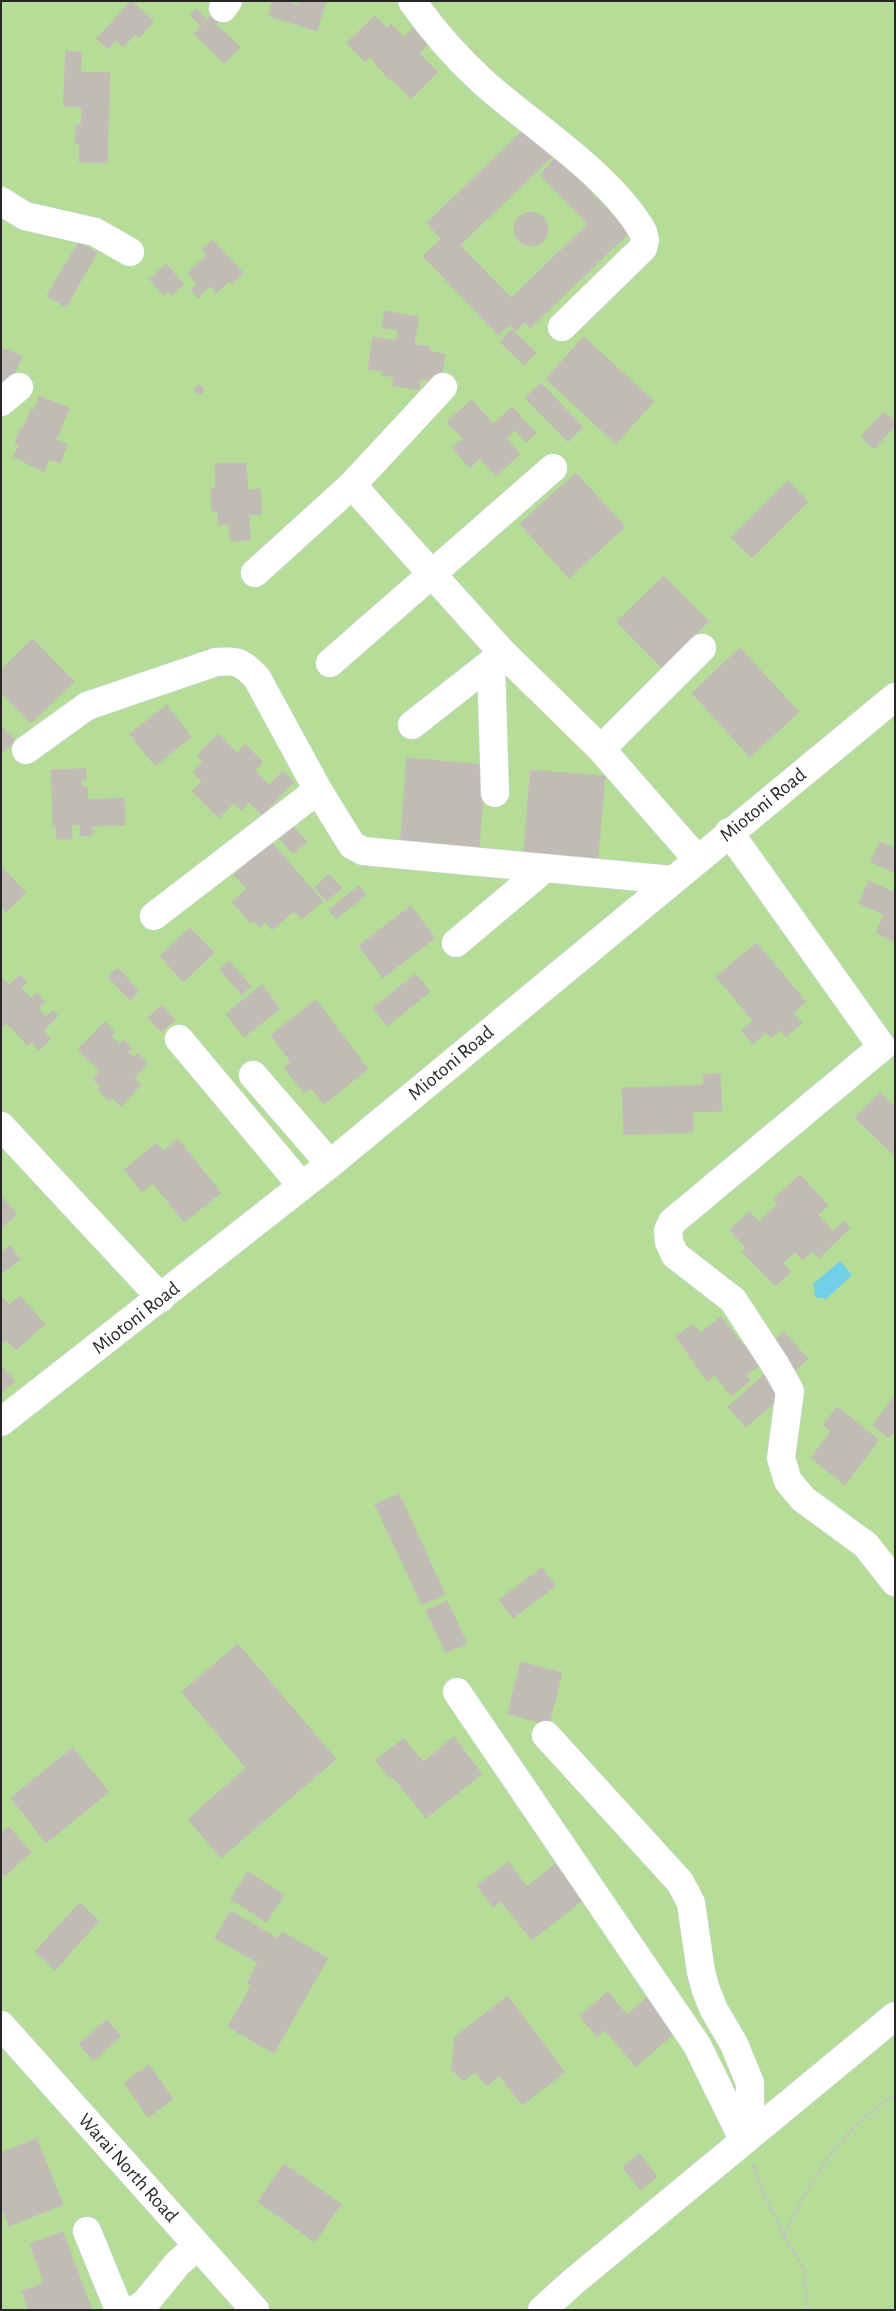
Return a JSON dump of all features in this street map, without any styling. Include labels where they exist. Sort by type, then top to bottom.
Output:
[{"type":"street","points":[[412,1],[436,34],[483,82],[546,132],[608,188],[643,232],[645,240],[643,248],[562,327]]},
{"type":"street","points":[[1,201],[25,216],[95,232],[130,252]]},
{"type":"street","points":[[255,573],[352,485],[443,388]]},
{"type":"street","points":[[330,663],[553,468]]},
{"type":"street","points":[[352,485],[432,573],[497,658],[601,749],[697,860]]},
{"type":"street","points":[[601,749],[702,648]]},
{"type":"street","points":[[412,724],[497,658]]},
{"type":"street","points":[[495,793],[497,658]]},
{"type":"street","points":[[26,750],[87,706],[216,662],[233,661],[246,666],[256,678],[318,790],[352,845],[363,851],[672,880]]},
{"type":"street","name":"Miotoni Road","points":[[1,1422],[330,1164],[895,697]]},
{"type":"street","points":[[154,916],[318,790]]},
{"type":"street","points":[[730,832],[888,1042],[672,1222],[668,1231],[669,1242],[675,1255],[733,1300],[790,1391],[781,1458],[788,1481],[803,1499],[866,1545],[895,1582]]},
{"type":"street","points":[[456,943],[544,869]]},
{"type":"street","points":[[179,1039],[302,1186]]},
{"type":"street","points":[[253,1074],[330,1164]]},
{"type":"street","points":[[1,1126],[161,1298]]},
{"type":"street","points":[[457,1692],[697,2045],[744,2141]]},
{"type":"street","points":[[546,1736],[680,1882],[691,1903],[701,1972],[706,1990],[714,2010],[734,2044],[750,2083],[750,2104],[744,2141]]},
{"type":"street","points":[[542,2310],[573,2282],[895,2016]]},
{"type":"street","name":"Warai North Road","points":[[1,2025],[255,2310]]},
{"type":"street","points":[[87,2231],[118,2307],[128,2310]]},
{"type":"street","points":[[135,2310],[146,2302],[178,2263],[198,2246]]},
{"type":"path","points":[[783,2234],[828,2154],[860,2121],[886,2099],[895,2096]]},
{"type":"path","points":[[744,2141],[762,2190],[783,2234],[804,2269],[806,2308],[808,2310]]},
{"type":"green space","points":[[1,1],[895,1],[895,2310],[1,2310]]},
{"type":"water","points":[[840,1261],[852,1275],[825,1300],[822,1297],[817,1298],[814,1294],[813,1284]]},
{"type":"building","points":[[131,1],[154,21],[139,38],[136,34],[123,47],[116,40],[108,49],[97,39]]},
{"type":"building","points":[[273,1],[285,1],[299,6],[300,1],[326,1],[317,31],[269,16]]},
{"type":"building","points":[[196,9],[206,19],[200,25],[190,15]]},
{"type":"building","points":[[214,13],[221,20],[216,24],[240,47],[224,64],[194,34]]},
{"type":"building","points":[[375,16],[387,28],[391,24],[404,37],[414,28],[429,43],[419,53],[438,72],[411,99],[391,78],[389,80],[370,57],[365,62],[347,43]]},
{"type":"building","points":[[66,51],[81,52],[81,72],[110,73],[107,163],[79,162],[80,144],[75,144],[76,125],[81,125],[82,107],[64,106]]},
{"type":"building","points":[[526,128],[553,156],[460,245],[511,298],[588,224],[540,175],[557,156],[629,233],[530,328],[525,322],[516,331],[510,324],[498,335],[423,256],[441,239],[427,223]]},
{"type":"building","points":[[531,212],[543,217],[548,229],[543,241],[531,246],[519,241],[514,229],[519,217]]},
{"type":"building","points":[[213,240],[243,273],[232,284],[229,281],[216,293],[210,286],[198,298],[191,290],[197,284],[188,273],[207,255],[202,250]]},
{"type":"building","points":[[79,242],[97,253],[66,307],[47,296]]},
{"type":"building","points":[[166,264],[184,284],[172,295],[168,291],[164,295],[150,280]]},
{"type":"building","points":[[385,311],[419,317],[414,344],[430,347],[429,351],[445,354],[440,383],[420,379],[419,390],[392,385],[394,377],[382,375],[383,371],[368,369],[373,337],[396,341],[398,330],[382,328]]},
{"type":"building","points":[[512,329],[536,353],[524,365],[500,342]]},
{"type":"building","points":[[584,337],[654,401],[616,444],[546,379]]},
{"type":"building","points":[[1,348],[22,356],[8,389],[1,386]]},
{"type":"building","points":[[541,383],[583,427],[568,442],[525,398]]},
{"type":"building","points":[[199,385],[204,390],[199,395],[194,390]]},
{"type":"building","points":[[39,396],[69,408],[56,440],[67,444],[60,463],[49,459],[44,472],[14,457],[19,444],[15,443],[21,428],[23,429],[31,409],[34,410]]},
{"type":"building","points":[[472,400],[493,424],[512,407],[536,433],[526,442],[515,430],[506,438],[520,454],[496,476],[480,458],[470,468],[452,448],[463,439],[447,422]]},
{"type":"building","points":[[884,412],[895,422],[895,426],[874,449],[861,437]]},
{"type":"building","points":[[246,463],[248,490],[260,489],[262,514],[249,515],[250,540],[230,541],[229,524],[218,525],[218,511],[212,511],[211,489],[216,488],[215,464]]},
{"type":"building","points":[[576,473],[625,527],[569,578],[520,524]]},
{"type":"building","points":[[788,481],[808,502],[752,558],[731,538]]},
{"type":"building","points":[[664,576],[709,621],[662,668],[617,622]]},
{"type":"building","points":[[33,639],[74,682],[31,723],[1,693],[1,670]]},
{"type":"building","points":[[740,648],[799,712],[750,757],[692,693]]},
{"type":"building","points":[[167,705],[191,737],[155,766],[130,734]]},
{"type":"building","points":[[1,726],[15,741],[1,753]]},
{"type":"building","points":[[219,734],[237,753],[245,744],[263,762],[255,770],[269,785],[283,771],[294,782],[262,815],[249,802],[241,810],[234,803],[219,818],[192,791],[202,781],[193,772],[203,763],[197,756]]},
{"type":"building","points":[[407,758],[486,765],[479,847],[401,840]]},
{"type":"building","points":[[86,769],[86,779],[81,779],[82,787],[87,787],[88,800],[124,798],[125,825],[92,826],[92,835],[80,836],[80,825],[71,825],[72,839],[57,839],[56,826],[53,826],[51,770]]},
{"type":"building","points":[[531,770],[605,776],[598,858],[524,852]]},
{"type":"building","points":[[293,827],[307,842],[293,854],[280,839]]},
{"type":"building","points":[[271,842],[323,901],[302,919],[294,911],[272,930],[265,922],[260,927],[254,921],[251,924],[232,902],[247,889],[234,875]]},
{"type":"building","points":[[880,842],[895,848],[895,873],[871,862]]},
{"type":"building","points":[[1,866],[26,893],[6,912],[1,906]]},
{"type":"building","points":[[329,874],[342,888],[327,901],[315,888]]},
{"type":"building","points":[[869,881],[895,893],[895,942],[876,933],[884,915],[859,903]]},
{"type":"building","points":[[359,886],[366,895],[336,919],[329,910]]},
{"type":"building","points":[[411,906],[435,938],[383,978],[359,946]]},
{"type":"building","points":[[190,928],[214,953],[183,982],[160,956]]},
{"type":"building","points":[[757,943],[806,1002],[793,1013],[802,1023],[786,1037],[780,1030],[771,1038],[766,1032],[753,1044],[742,1031],[753,1021],[716,977]]},
{"type":"building","points":[[229,961],[251,986],[242,995],[220,970]]},
{"type":"building","points":[[118,968],[139,991],[130,1000],[108,977]]},
{"type":"building","points":[[416,974],[430,992],[387,1026],[373,1008]]},
{"type":"building","points":[[20,975],[27,982],[21,988],[31,998],[37,993],[45,1002],[38,1008],[46,1017],[53,1010],[58,1016],[43,1031],[51,1039],[39,1050],[31,1041],[27,1045],[7,1023],[1,1028],[1,977],[9,985]]},
{"type":"building","points":[[262,985],[280,1009],[244,1037],[226,1014]]},
{"type":"building","points":[[316,1000],[368,1069],[324,1104],[311,1088],[304,1093],[284,1067],[291,1062],[271,1035]]},
{"type":"building","points":[[162,1005],[175,1020],[161,1032],[148,1018]]},
{"type":"building","points":[[105,1022],[115,1032],[111,1036],[120,1044],[123,1040],[132,1048],[128,1052],[134,1058],[137,1053],[148,1063],[134,1078],[141,1085],[121,1106],[112,1098],[109,1101],[98,1090],[101,1087],[93,1079],[100,1071],[78,1050]]},
{"type":"building","points":[[720,1074],[722,1111],[692,1112],[693,1132],[624,1135],[622,1088],[704,1085],[703,1075]]},
{"type":"building","points":[[880,1093],[895,1107],[895,1156],[855,1118]]},
{"type":"building","points":[[178,1139],[221,1193],[184,1222],[153,1183],[142,1192],[124,1170],[157,1143],[163,1151]]},
{"type":"building","points":[[800,1175],[828,1205],[818,1215],[833,1231],[844,1221],[850,1228],[819,1258],[812,1251],[803,1260],[795,1252],[783,1263],[791,1272],[775,1286],[742,1252],[746,1248],[730,1230],[749,1211],[759,1222],[778,1204],[774,1199]]},
{"type":"building","points":[[1,1196],[17,1214],[1,1229]]},
{"type":"building","points":[[10,1246],[20,1259],[1,1274],[1,1252]]},
{"type":"building","points":[[1,1296],[9,1305],[20,1296],[45,1324],[16,1350],[6,1340],[1,1344]]},
{"type":"building","points":[[721,1317],[743,1345],[747,1342],[763,1363],[746,1375],[750,1381],[731,1396],[715,1375],[707,1381],[676,1337],[693,1324],[700,1333]]},
{"type":"building","points":[[784,1332],[808,1359],[795,1370],[771,1344]]},
{"type":"building","points":[[1,1366],[15,1381],[1,1393]]},
{"type":"building","points":[[764,1375],[782,1396],[746,1427],[728,1407]]},
{"type":"building","points":[[895,1395],[895,1431],[889,1438],[873,1426]]},
{"type":"building","points":[[837,1407],[879,1440],[845,1485],[811,1458],[831,1431],[824,1425]]},
{"type":"building","points":[[399,1494],[445,1594],[422,1605],[375,1505]]},
{"type":"building","points":[[542,1568],[556,1586],[513,1618],[499,1600]]},
{"type":"building","points":[[447,1601],[467,1643],[446,1653],[426,1611]]},
{"type":"building","points":[[238,1644],[336,1759],[221,1858],[188,1819],[246,1768],[182,1692]]},
{"type":"building","points":[[521,1662],[562,1673],[549,1725],[508,1714]]},
{"type":"building","points":[[454,1737],[482,1774],[426,1818],[393,1777],[390,1779],[376,1760],[404,1738],[423,1762]]},
{"type":"building","points":[[73,1748],[109,1792],[46,1843],[11,1798]]},
{"type":"building","points":[[9,1827],[31,1852],[5,1876],[1,1872],[1,1834]]},
{"type":"building","points":[[508,1862],[527,1887],[555,1864],[583,1900],[532,1940],[501,1901],[493,1907],[477,1886]]},
{"type":"building","points":[[248,1872],[284,1895],[266,1922],[231,1899]]},
{"type":"building","points":[[80,1903],[99,1921],[55,1970],[35,1952]]},
{"type":"building","points":[[231,1911],[278,1939],[282,1932],[328,1958],[274,2053],[228,2027],[251,1986],[247,1983],[258,1963],[215,1938]]},
{"type":"building","points":[[608,1992],[627,2015],[649,1996],[678,2030],[636,2067],[605,2030],[597,2037],[580,2016]]},
{"type":"building","points":[[508,1996],[565,2072],[522,2105],[499,2075],[487,2086],[475,2072],[463,2081],[451,2069],[455,2037]]},
{"type":"building","points":[[107,2020],[121,2036],[93,2061],[79,2044]]},
{"type":"building","points":[[149,2065],[173,2099],[148,2117],[124,2083]]},
{"type":"building","points":[[37,2139],[63,2205],[9,2226],[1,2206],[1,2153]]},
{"type":"building","points":[[640,2154],[657,2177],[640,2190],[623,2167]]},
{"type":"building","points":[[284,2164],[341,2204],[315,2242],[258,2202]]},
{"type":"building","points":[[63,2232],[92,2310],[29,2310],[22,2291],[44,2283],[30,2244]]}]
